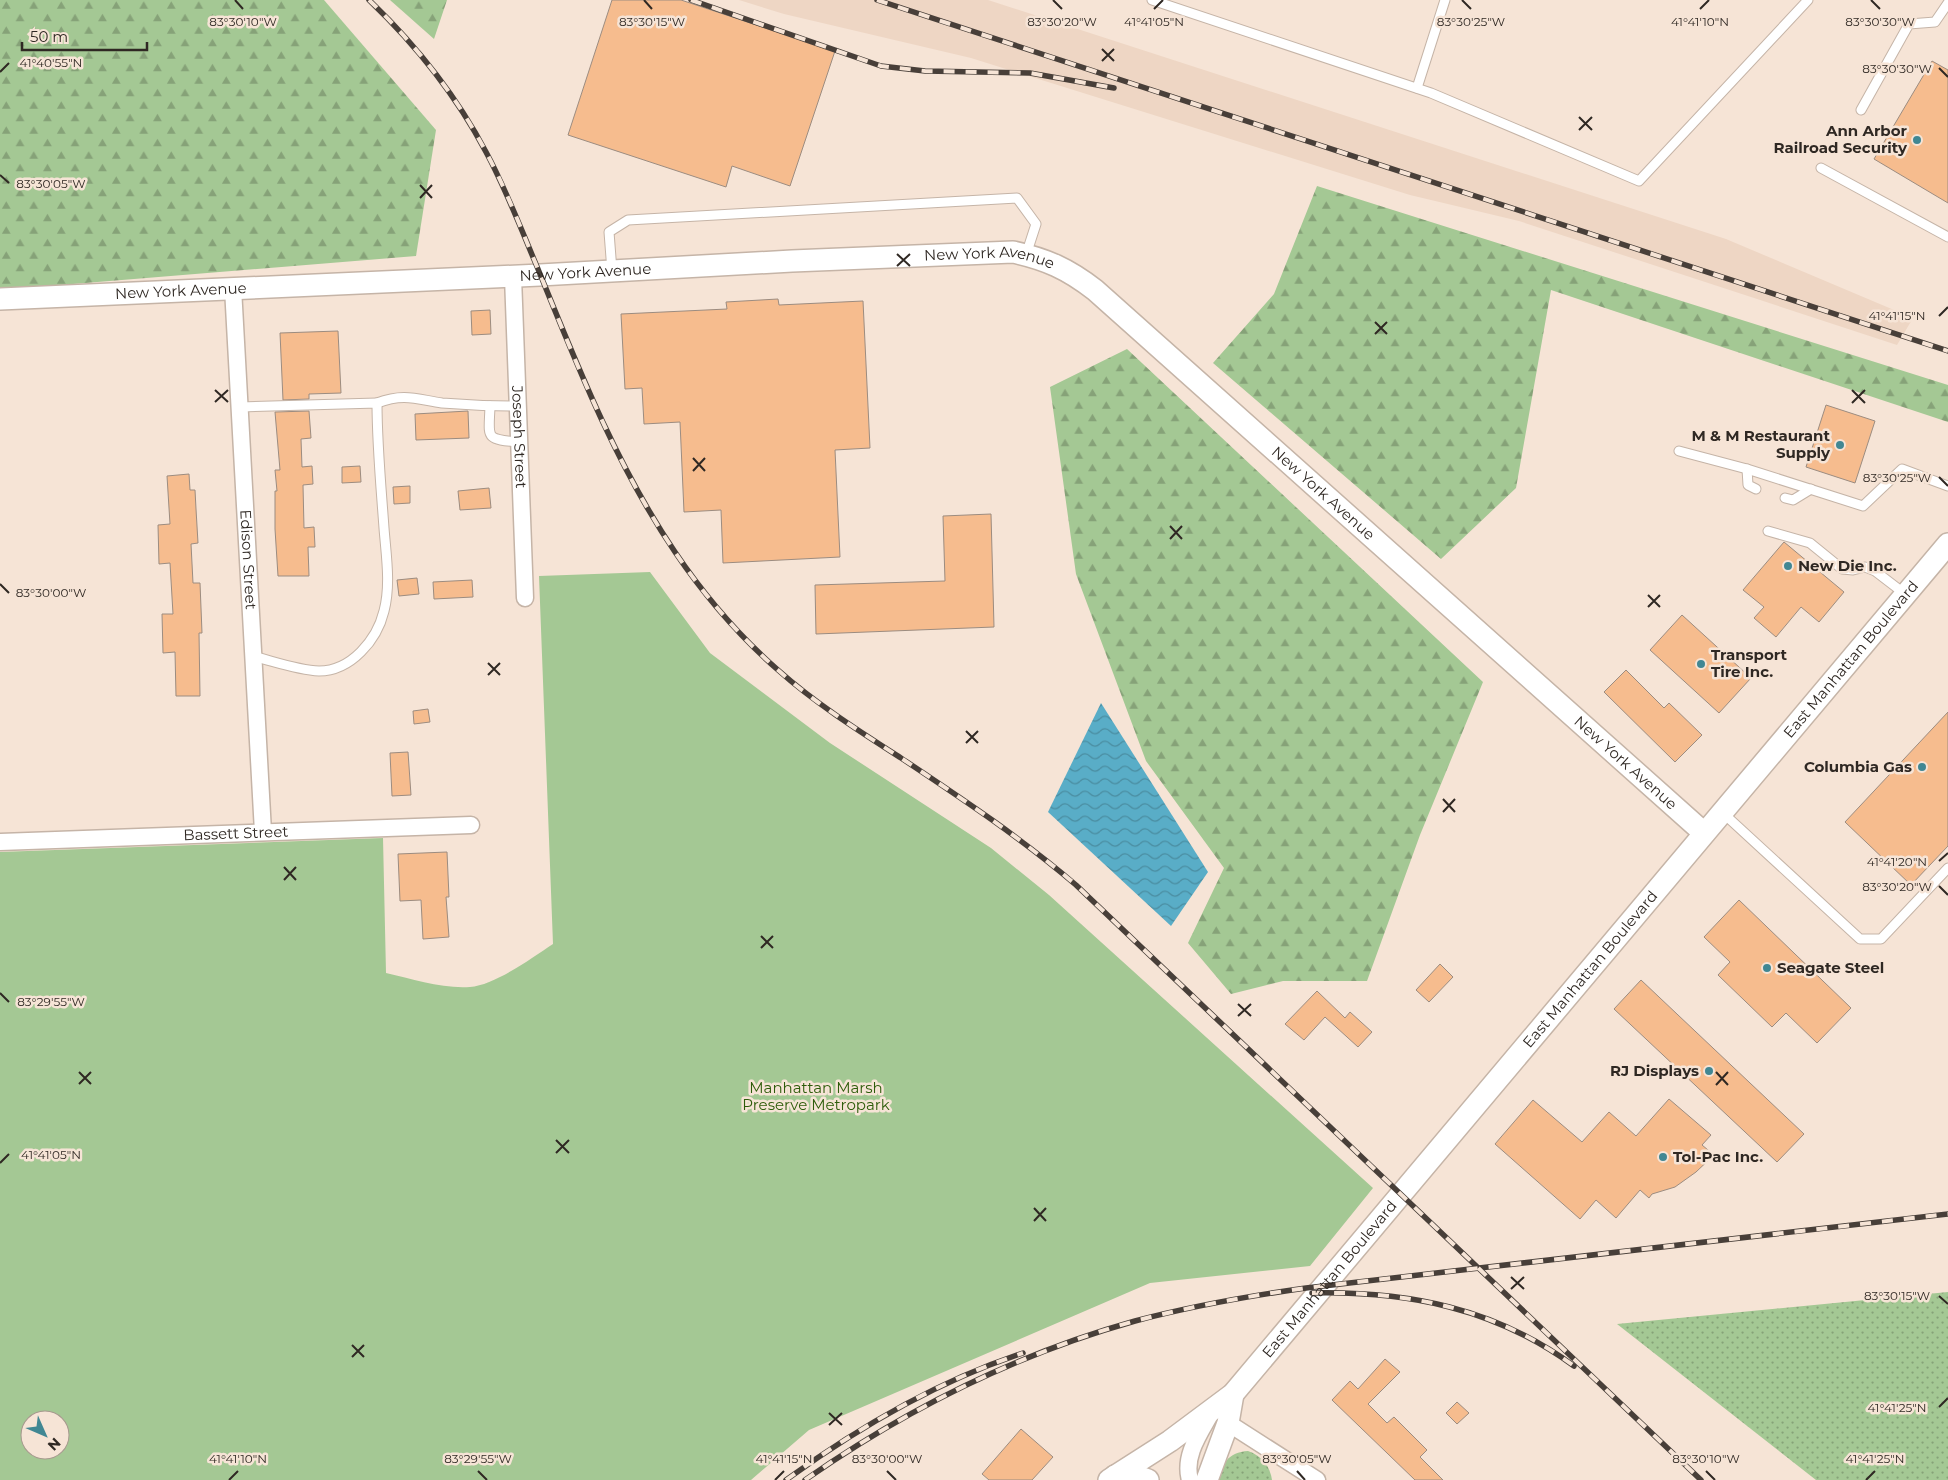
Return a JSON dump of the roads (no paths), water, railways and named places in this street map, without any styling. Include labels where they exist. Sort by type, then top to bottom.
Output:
[{"type":"street","name":"New York Avenue","points":[[0,299],[513,277],[1014,252],[1026,255],[1060,266],[1095,290],[1704,833]]},
{"type":"street","name":"Joseph Street","points":[[513,277],[518,442],[526,598]]},
{"type":"street","name":"Edison Street","points":[[233,288],[263,832]]},
{"type":"street","name":"East Manhattan Boulevard","points":[[1112,1478],[1170,1441],[1221,1415],[1233,1394],[1948,544]]},
{"type":"street","name":"Bassett Street","points":[[0,842],[471,825]]},
{"type":"street","points":[[1221,1415],[1293,1473],[1317,1480]]},
{"type":"street","points":[[1190,1480],[1188,1472],[1190,1455],[1199,1433],[1221,1415]]},
{"type":"street","points":[[1208,1480],[1221,1415]]},
{"type":"street","points":[[1112,1478],[1131,1474],[1148,1480]]},
{"type":"lane","points":[[1152,0],[1417,88],[1639,181],[1808,0]]},
{"type":"lane","points":[[1417,88],[1445,0]]},
{"type":"lane","points":[[1861,110],[1909,24],[1935,22],[1948,3]]},
{"type":"lane","points":[[1821,168],[1948,237]]},
{"type":"lane","points":[[612,271],[609,232],[628,220],[1017,198],[1036,224],[1026,255]]},
{"type":"lane","points":[[241,407],[377,403],[392,397],[490,406],[517,406]]},
{"type":"lane","points":[[252,656],[320,671],[337,668],[352,660],[366,647],[377,629],[384,612],[388,572],[377,445],[377,403]]},
{"type":"lane","points":[[490,406],[490,432],[492,438],[518,442]]},
{"type":"lane","points":[[1679,451],[1747,468],[1863,506],[1902,469],[1948,486]]},
{"type":"lane","points":[[1747,468],[1748,485],[1756,489]]},
{"type":"lane","points":[[1785,498],[1793,500],[1811,489]]},
{"type":"lane","points":[[1768,531],[1810,543],[1842,569],[1865,568],[1875,571],[1906,594]]},
{"type":"lane","points":[[1722,812],[1860,939],[1881,939],[1948,868]]},
{"type":"water","points":[[1101,703],[1208,872],[1171,926],[1048,812]]},
{"type":"railway","points":[[369,0],[418,52],[462,110],[507,195],[583,378],[634,485],[686,568],[735,629],[763,657],[807,694],[853,727],[990,818],[1076,885],[1701,1480]]},
{"type":"railway","points":[[691,0],[881,66],[925,71],[1030,73],[1114,88]]},
{"type":"railway","points":[[877,0],[1948,351]]},
{"type":"railway","points":[[805,1480],[882,1430],[1005,1367],[1091,1334],[1156,1316],[1220,1302],[1306,1288],[1948,1214]]},
{"type":"railway","points":[[1312,1293],[1382,1295],[1449,1307],[1482,1317],[1513,1330],[1544,1346],[1574,1366]]},
{"type":"railway","points":[[786,1480],[842,1442],[900,1407],[960,1377],[1023,1353]]},
{"type":"place","name":"Ann Arbor Railroad Security","points":[[1917,140]]},
{"type":"place","name":"M & M Restaurant Supply","points":[[1840,445]]},
{"type":"place","name":"New Die Inc.","points":[[1788,566]]},
{"type":"place","name":"Transport Tire Inc.","points":[[1701,664]]},
{"type":"place","name":"Columbia Gas","points":[[1922,767]]},
{"type":"place","name":"Seagate Steel","points":[[1767,968]]},
{"type":"place","name":"RJ Displays","points":[[1709,1071]]},
{"type":"place","name":"Tol-Pac Inc.","points":[[1663,1157]]},
{"type":"park label","name":"Manhattan Marsh Preserve Metropark","points":[[816,1096]]}]
